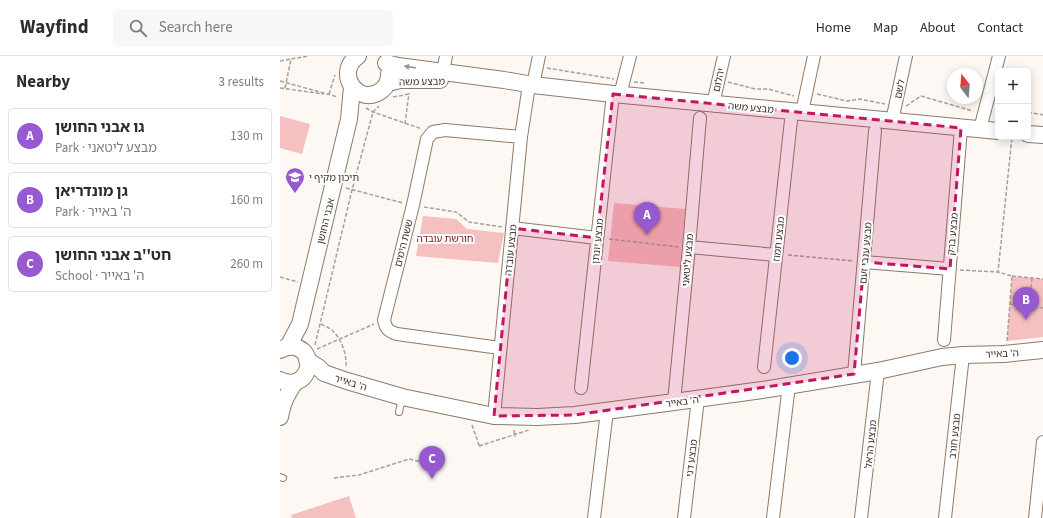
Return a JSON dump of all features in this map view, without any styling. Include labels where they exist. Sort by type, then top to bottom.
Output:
[{"type":"street","name":"אבני החושן","points":[[305,356],[301,340],[300,324],[350,119],[364,101],[348,81],[347,74],[348,67],[358,56]]},
{"type":"street","points":[[443,72],[446,56]]},
{"type":"street","name":"מבצע עובדה","points":[[494,416],[522,137],[531,85],[540,56]]},
{"type":"street","points":[[616,95],[630,56]]},
{"type":"street","name":"יהלום","points":[[714,97],[724,56]]},
{"type":"street","points":[[799,108],[814,56]]},
{"type":"street","name":"לשם","points":[[894,114],[906,56]]},
{"type":"street","points":[[982,122],[999,56]]},
{"type":"street","points":[[364,101],[384,89],[390,90],[389,69],[381,58]]},
{"type":"street","name":"מבצע משה","points":[[381,58],[398,66],[531,85],[616,95],[714,97],[799,108],[894,114],[961,128],[982,122],[995,129]]},
{"type":"street","name":"מבצע משה","points":[[390,90],[400,80],[504,80]]},
{"type":"street","name":"מבצע יונתן","points":[[581,388],[597,238],[616,95]]},
{"type":"street","name":"מבצע תמוז","points":[[764,366],[776,254],[799,108]]},
{"type":"street","name":"מבצע ליטאני","points":[[674,402],[700,118]]},
{"type":"street","name":"מבצע ברק","points":[[944,340],[961,128]]},
{"type":"street","points":[[432,132],[445,130],[522,137]]},
{"type":"street","name":"מבצע ענבי זעם","points":[[854,374],[875,131]]},
{"type":"street","name":"ששת הימים","points":[[384,320],[413,206],[428,139],[432,132]]},
{"type":"street","points":[[1031,134],[1043,136]]},
{"type":"street","points":[[512,228],[597,238]]},
{"type":"street","points":[[689,248],[776,254]]},
{"type":"street","points":[[864,262],[950,269]]},
{"type":"street","points":[[384,320],[386,327],[391,332],[397,334],[500,348]]},
{"type":"street","name":"אבני החושן","points":[[284,348],[300,324]]},
{"type":"street","name":"ה' באייר","points":[[284,348],[294,347],[299,349],[324,373],[347,381],[400,404],[467,410],[494,416],[537,417],[575,415],[698,399],[878,371],[942,357],[1004,354],[1043,350]]},
{"type":"street","name":"מבצע חורב","points":[[945,518],[963,355]]},
{"type":"street","points":[[280,417],[286,395],[293,380],[308,369],[305,356]]},
{"type":"street","name":"מבצע הראל","points":[[861,518],[878,371]]},
{"type":"street","name":"ה' באייר","points":[[293,380],[324,373]]},
{"type":"street","points":[[772,518],[789,385]]},
{"type":"street","name":"מבצע דני","points":[[684,518],[698,399]]},
{"type":"street","points":[[594,518],[607,411]]},
{"type":"street","points":[[1035,518],[1043,442]]},
{"type":"path","points":[[280,61],[309,56]]},
{"type":"path","points":[[285,89],[291,59]]},
{"type":"path","points":[[280,81],[329,95]]},
{"type":"path","points":[[714,97],[729,82],[755,89],[768,89],[799,108],[817,94],[847,101],[859,99],[894,114],[921,96],[982,122]]},
{"type":"path","points":[[280,88],[364,101],[406,124],[432,132]]},
{"type":"path","points":[[390,90],[410,94]]},
{"type":"path","points":[[364,101],[352,190],[314,351],[384,320]]},
{"type":"path","points":[[1031,113],[1043,115]]},
{"type":"path","points":[[998,272],[1012,140]]},
{"type":"path","points":[[597,238],[689,248]]},
{"type":"path","points":[[776,254],[864,262]]},
{"type":"path","points":[[950,269],[998,272],[1012,276],[1043,280]]},
{"type":"path","points":[[280,276],[309,286]]},
{"type":"path","points":[[1004,354],[1012,276]]},
{"type":"path","points":[[1029,306],[1032,278]]},
{"type":"path","points":[[1010,304],[1043,308]]},
{"type":"path","points":[[320,323],[332,330],[340,339],[344,350],[346,372]]},
{"type":"path","points":[[467,410],[480,448]]},
{"type":"path","points":[[334,478],[359,474],[409,459],[422,462],[444,460]]},
{"type":"highlighted area","points":[[613,94],[961,128],[950,269],[864,262],[854,374],[575,415],[494,416],[512,228],[597,238]]},
{"type":"green space","points":[[280,116],[310,124],[302,154],[280,148]]},
{"type":"green space","points":[[614,203],[685,209],[680,267],[608,261]]},
{"type":"green space","name":"חורשת עובדה","points":[[423,216],[456,219],[467,229],[504,233],[498,263],[416,256]]},
{"type":"green space","points":[[1012,276],[1043,279],[1043,337],[1007,341]]},
{"type":"green space","points":[[349,496],[356,518],[292,518],[291,515]]},
{"type":"place","name":"תיכון מקיף י","points":[[295,194]]},
{"type":"place","name":"גו אבני החושן","points":[[647,235]]},
{"type":"place","name":"גן מונדריאן","points":[[1026,320]]},
{"type":"place","name":"חט''ב אבני החושן","points":[[432,479]]}]
